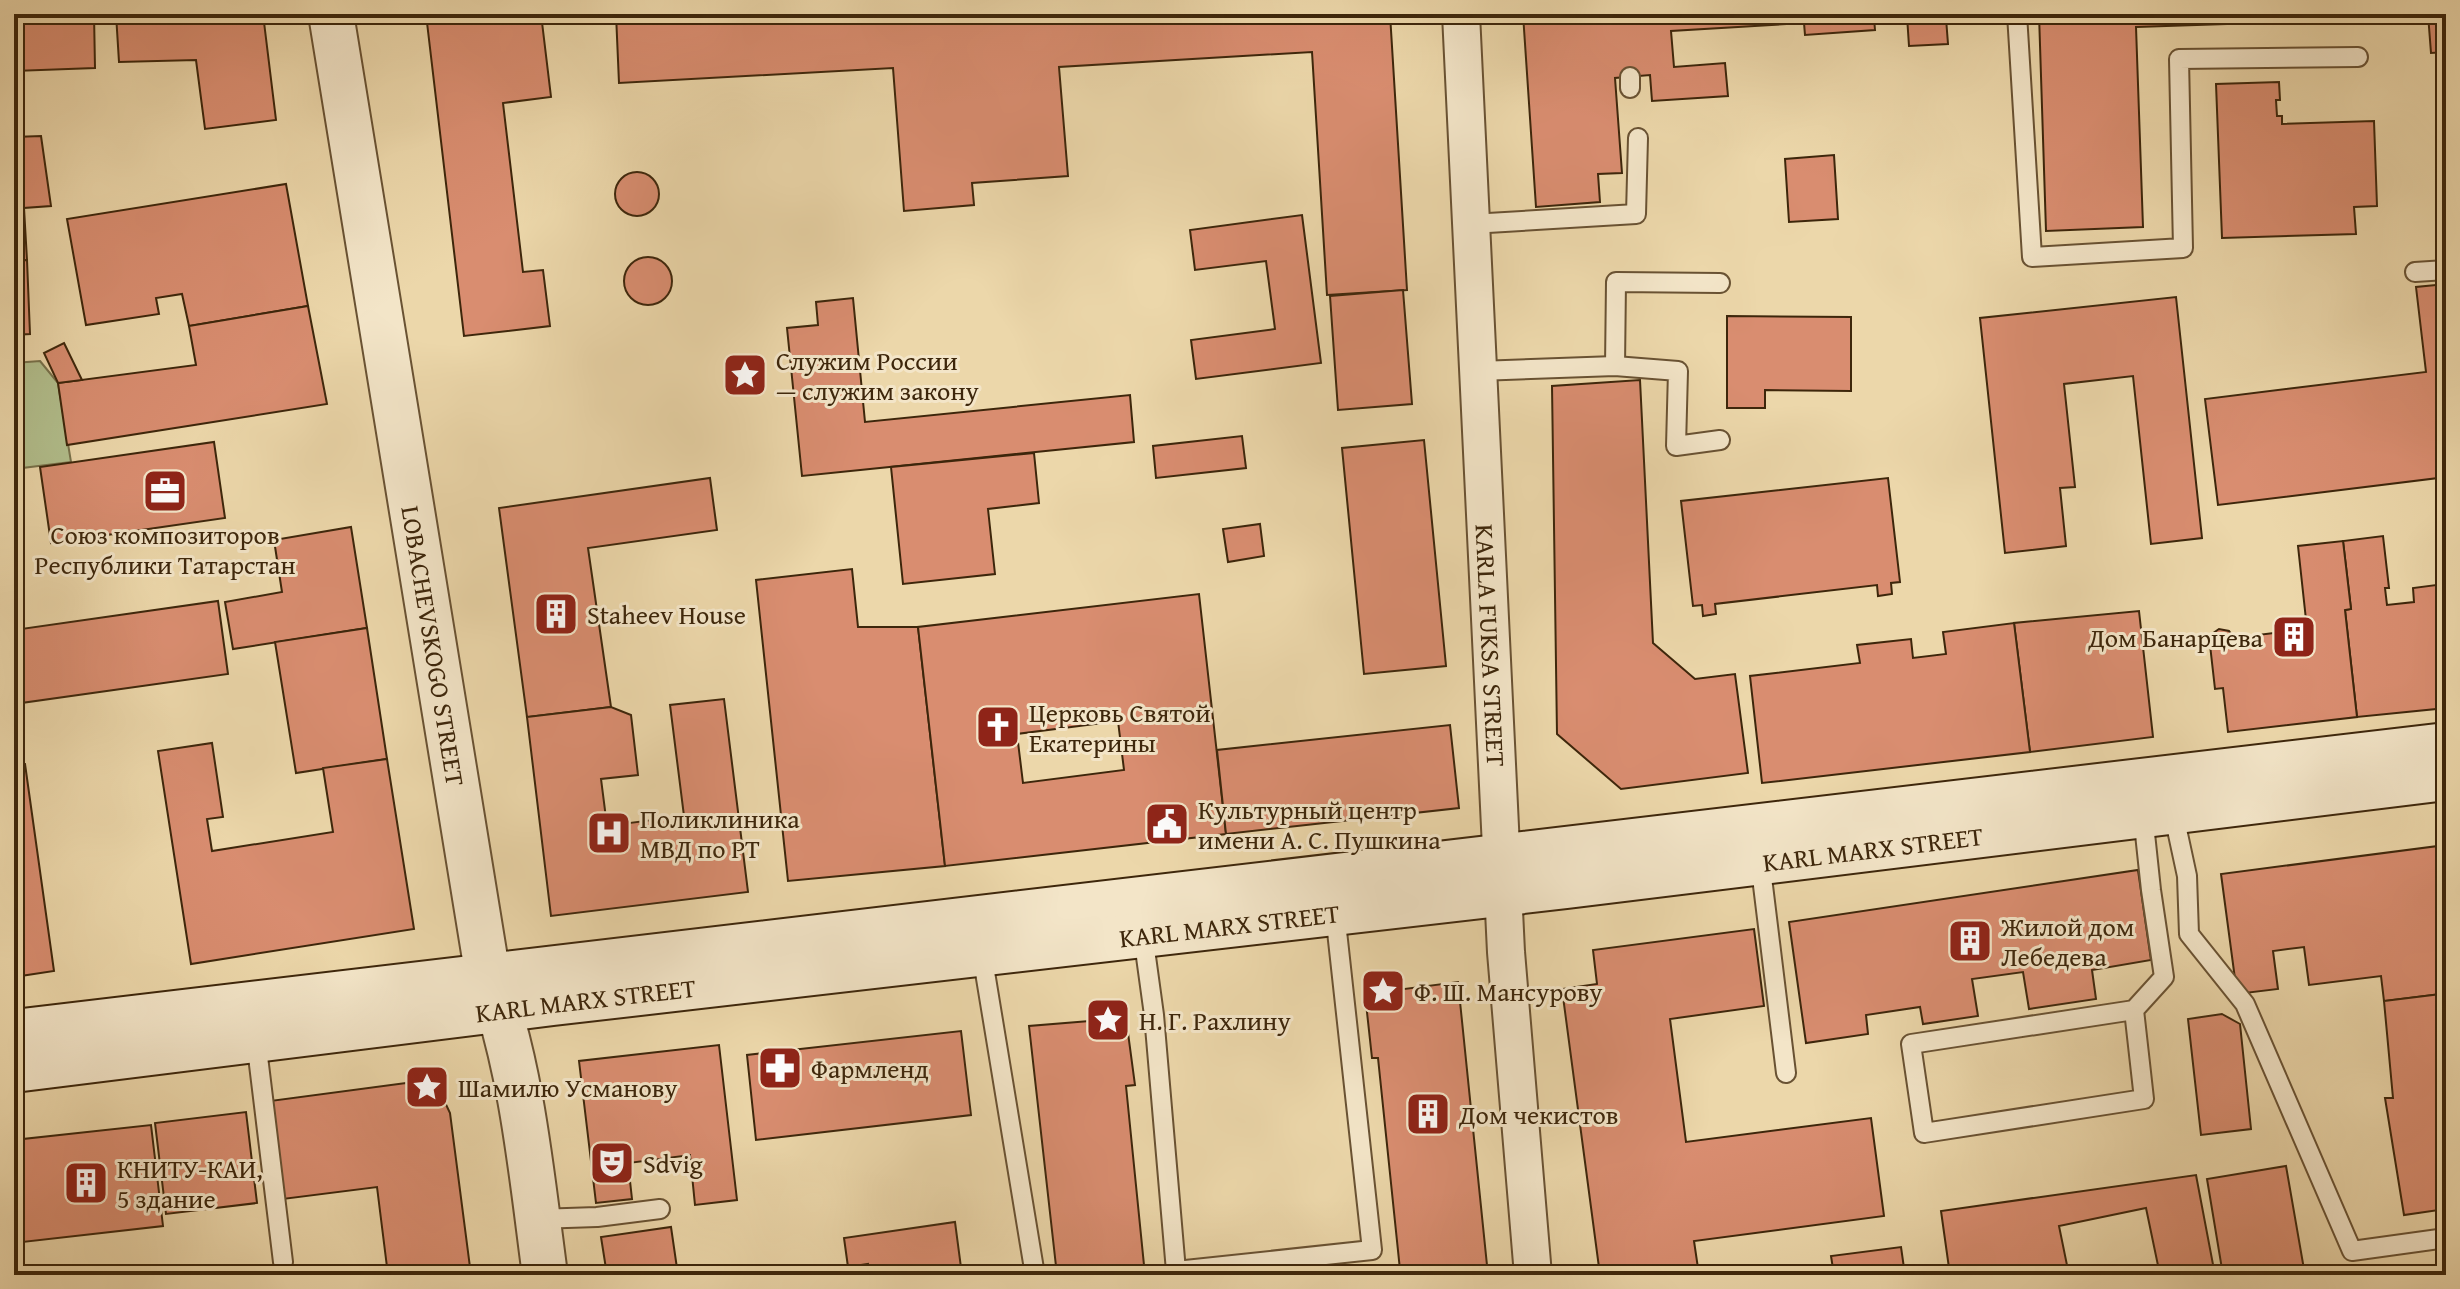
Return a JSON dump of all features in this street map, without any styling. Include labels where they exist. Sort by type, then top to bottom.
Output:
[{"type":"main road","name":"LOBACHEVSKOGO STREET","points":[[331,14],[494,994],[513,1060],[545,1275]]},
{"type":"main road","name":"KARL MARX STREET","points":[[14,1070],[256,1040],[494,994],[1502,873],[2446,745]]},
{"type":"main road","name":"KARL MARX STREET","points":[[14,1032],[982,953],[1335,913],[1502,873],[1760,861],[2446,778]]},
{"type":"street","name":"KARLA FUKSA STREET","points":[[1461,14],[1502,873],[1533,1275]]},
{"type":"lane","points":[[2017,14],[2032,257],[2183,248],[2179,59],[2358,57]]},
{"type":"lane","points":[[1471,224],[1636,214],[1638,138]]},
{"type":"lane","points":[[2415,272],[2446,270]]},
{"type":"lane","points":[[1615,366],[1616,282],[1720,283]]},
{"type":"lane","points":[[1478,371],[1615,366],[1678,371],[1676,446],[1720,440]]},
{"type":"lane","points":[[2134,1010],[2144,1099],[1924,1133],[1911,1044],[2134,1010],[2164,977],[2151,890],[2158,813]]},
{"type":"lane","points":[[2158,813],[2187,876],[2189,934],[2245,1004],[2352,1251],[2446,1238]]},
{"type":"lane","points":[[1760,861],[1786,1073]]},
{"type":"lane","points":[[1143,933],[1154,1015],[1176,1271],[1372,1250],[1335,913]]},
{"type":"lane","points":[[982,953],[1035,1275]]},
{"type":"lane","points":[[256,1040],[283,1262]]},
{"type":"lane","points":[[537,1219],[597,1217],[660,1209]]},
{"type":"green space","points":[[40,361],[58,383],[71,462],[14,469],[14,363]]},
{"type":"building","points":[[14,14],[94,14],[95,68],[14,71]]},
{"type":"building","points":[[116,14],[263,14],[276,120],[205,129],[196,60],[119,62]]},
{"type":"building","points":[[426,14],[541,14],[551,97],[503,103],[523,272],[543,270],[550,326],[464,336]]},
{"type":"building","points":[[616,14],[1390,14],[1407,290],[1327,295],[1312,52],[1059,67],[1068,176],[972,183],[974,205],[904,211],[893,68],[619,83]]},
{"type":"building","points":[[1523,14],[1990,15],[1946,18],[1948,44],[1909,46],[1907,16],[1874,18],[1875,30],[1805,35],[1804,23],[1671,31],[1674,67],[1725,63],[1728,96],[1652,101],[1650,75],[1615,78],[1622,173],[1598,174],[1600,202],[1536,207]]},
{"type":"building","points":[[2039,14],[2376,14],[2377,19],[2136,27],[2143,227],[2046,231]]},
{"type":"building","points":[[2428,14],[2446,14],[2446,52],[2431,53]]},
{"type":"building","points":[[2279,82],[2277,116],[2282,116],[2282,124],[2374,121],[2377,206],[2354,207],[2356,234],[2222,238],[2216,84]]},
{"type":"building","points":[[2446,108],[2446,131],[2437,112]]},
{"type":"building","points":[[41,136],[51,206],[24,208],[27,260],[14,261],[14,137]]},
{"type":"building","points":[[1834,155],[1838,219],[1789,222],[1785,159]]},
{"type":"building","points":[[637,172],[652,179],[659,194],[652,209],[637,216],[622,209],[615,194],[622,179]]},
{"type":"building","points":[[286,184],[308,306],[189,326],[182,294],[156,298],[159,314],[86,325],[67,219]]},
{"type":"building","points":[[1302,215],[1321,363],[1196,379],[1191,340],[1275,329],[1266,261],[1195,270],[1190,230]]},
{"type":"building","points":[[648,257],[665,264],[672,281],[665,298],[648,305],[631,298],[624,281],[631,264]]},
{"type":"building","points":[[27,260],[30,334],[14,335],[14,261]]},
{"type":"building","points":[[2446,284],[2446,477],[2218,505],[2205,399],[2426,372],[2416,287]]},
{"type":"building","points":[[1403,290],[1412,404],[1338,410],[1330,296]]},
{"type":"building","points":[[2176,297],[2202,538],[2151,544],[2133,376],[2064,384],[2075,487],[2060,488],[2066,546],[2005,553],[1980,318]]},
{"type":"building","points":[[853,298],[865,422],[1130,395],[1134,442],[802,476],[787,328],[818,325],[816,302]]},
{"type":"building","points":[[308,306],[327,404],[67,445],[58,383],[196,365],[189,326]]},
{"type":"building","points":[[1727,316],[1851,317],[1851,391],[1765,390],[1765,408],[1727,408]]},
{"type":"building","points":[[64,343],[82,380],[58,383],[44,353]]},
{"type":"building","points":[[1640,380],[1653,643],[1695,679],[1735,674],[1748,773],[1621,789],[1557,734],[1552,386]]},
{"type":"building","points":[[1242,436],[1246,468],[1156,478],[1153,446]]},
{"type":"building","points":[[1424,440],[1446,666],[1364,674],[1342,448]]},
{"type":"building","points":[[214,442],[225,518],[51,543],[40,467]]},
{"type":"building","points":[[1034,453],[1039,503],[988,509],[995,574],[903,584],[891,467]]},
{"type":"building","name":"Staheev House","points":[[710,478],[717,530],[588,548],[611,707],[527,717],[499,508]]},
{"type":"building","points":[[1888,478],[1900,582],[1891,583],[1892,594],[1878,596],[1877,585],[1715,604],[1716,614],[1703,616],[1702,605],[1693,606],[1681,501]]},
{"type":"building","points":[[1260,524],[1264,556],[1228,562],[1223,529]]},
{"type":"building","points":[[351,527],[367,628],[233,649],[225,602],[282,592],[274,540]]},
{"type":"building","points":[[2383,536],[2389,588],[2385,588],[2387,605],[2414,602],[2413,588],[2436,585],[2441,627],[2446,627],[2446,708],[2357,717],[2345,610],[2351,609],[2343,541]]},
{"type":"building","name":"Дом Банарцева","points":[[2343,541],[2351,609],[2345,610],[2357,717],[2228,732],[2223,688],[2215,689],[2209,636],[2219,629],[2229,631],[2234,638],[2307,629],[2298,546]]},
{"type":"building","points":[[852,569],[858,627],[918,627],[945,866],[788,881],[756,580]]},
{"type":"building","name":"Церковь Святой Екатерины","points":[[1199,594],[1226,834],[945,866],[918,627]],"holes":[[[1118,721],[1124,770],[1023,783],[1017,734]]]},
{"type":"building","points":[[218,601],[228,674],[14,704],[14,630]]},
{"type":"building","points":[[2139,611],[2153,737],[2030,752],[2014,623]]},
{"type":"building","points":[[2014,623],[2030,752],[1762,783],[1750,676],[1860,663],[1857,645],[1911,639],[1913,658],[1946,654],[1943,632]]},
{"type":"building","points":[[367,628],[387,759],[296,773],[275,642]]},
{"type":"building","points":[[724,699],[748,892],[551,916],[527,717],[611,707],[631,715],[638,775],[601,779],[607,826],[684,816],[670,705]]},
{"type":"building","points":[[1450,725],[1459,808],[1226,834],[1217,750]]},
{"type":"building","points":[[212,743],[223,817],[207,819],[212,851],[333,832],[323,768],[387,759],[414,929],[191,964],[158,751]]},
{"type":"building","points":[[25,764],[54,971],[14,977],[14,765]]},
{"type":"building","points":[[2446,845],[2446,968],[2437,969],[2441,994],[2384,1001],[2381,976],[2309,985],[2304,947],[2273,951],[2278,989],[2237,994],[2221,874]]},
{"type":"building","name":"Жилой дом Лебедева","points":[[2138,870],[2151,960],[2092,970],[2096,999],[2029,1009],[2023,972],[1972,979],[1978,1016],[1923,1024],[1920,1007],[1866,1015],[1868,1034],[1806,1043],[1789,922]]},
{"type":"building","points":[[1754,929],[1764,1006],[1670,1019],[1686,1142],[1871,1118],[1884,1216],[1694,1241],[1699,1275],[1600,1275],[1562,989],[1597,984],[1593,950]]},
{"type":"building","name":"Дом чекистов","points":[[1458,982],[1488,1275],[1395,1275],[1400,1270],[1378,1058],[1372,1058],[1365,994]]},
{"type":"building","points":[[2446,994],[2446,1209],[2404,1215],[2385,1098],[2393,1098],[2384,1001]]},
{"type":"building","points":[[2222,1014],[2240,1024],[2251,1129],[2201,1135],[2188,1019]]},
{"type":"building","points":[[1126,1018],[1135,1085],[1126,1086],[1145,1275],[1057,1275],[1029,1026]]},
{"type":"building","points":[[961,1031],[971,1115],[756,1140],[747,1055]]},
{"type":"building","points":[[719,1045],[737,1200],[695,1205],[690,1155],[628,1163],[632,1199],[596,1203],[579,1061]]},
{"type":"building","points":[[406,1083],[427,1087],[442,1096],[450,1113],[471,1275],[388,1275],[377,1187],[283,1199],[270,1101]]},
{"type":"building","points":[[246,1112],[257,1203],[166,1214],[155,1123]]},
{"type":"building","name":"КНИТУ-КАИ, 5 здание","points":[[151,1125],[163,1226],[14,1243],[14,1140]]},
{"type":"building","points":[[2286,1166],[2305,1275],[2223,1275],[2207,1179]]},
{"type":"building","points":[[2196,1175],[2215,1275],[2160,1275],[2146,1208],[2059,1226],[2069,1275],[1950,1275],[1941,1211]]},
{"type":"building","points":[[955,1222],[962,1275],[870,1275],[868,1264],[848,1267],[844,1238]]},
{"type":"building","points":[[671,1227],[678,1275],[607,1275],[601,1237]]},
{"type":"building","points":[[1901,1247],[1905,1275],[1834,1275],[1831,1256]]},
{"type":"place","name":"Служим России — служим закону","points":[[745,375]]},
{"type":"place","name":"Союз композиторов Республики Татарстан","points":[[165,491]]},
{"type":"place","name":"Staheev House","points":[[556,614]]},
{"type":"place","name":"Дом Банарцева","points":[[2294,637]]},
{"type":"place","name":"Церковь Святой Екатерины","points":[[998,727]]},
{"type":"place","name":"Культурный центр имени А. С. Пушкина","points":[[1167,824]]},
{"type":"place","name":"Поликлиника МВД по РТ","points":[[609,833]]},
{"type":"place","name":"Жилой дом Лебедева","points":[[1970,941]]},
{"type":"place","name":"Ф. Ш. Мансурову","points":[[1383,991]]},
{"type":"place","name":"Н. Г. Рахлину","points":[[1108,1020]]},
{"type":"place","name":"Фармленд","points":[[780,1068]]},
{"type":"place","name":"Шамилю Усманову","points":[[427,1087]]},
{"type":"place","name":"Дом чекистов","points":[[1428,1114]]},
{"type":"place","name":"Sdvig","points":[[612,1163]]},
{"type":"place","name":"КНИТУ-КАИ, 5 здание","points":[[86,1183]]}]
